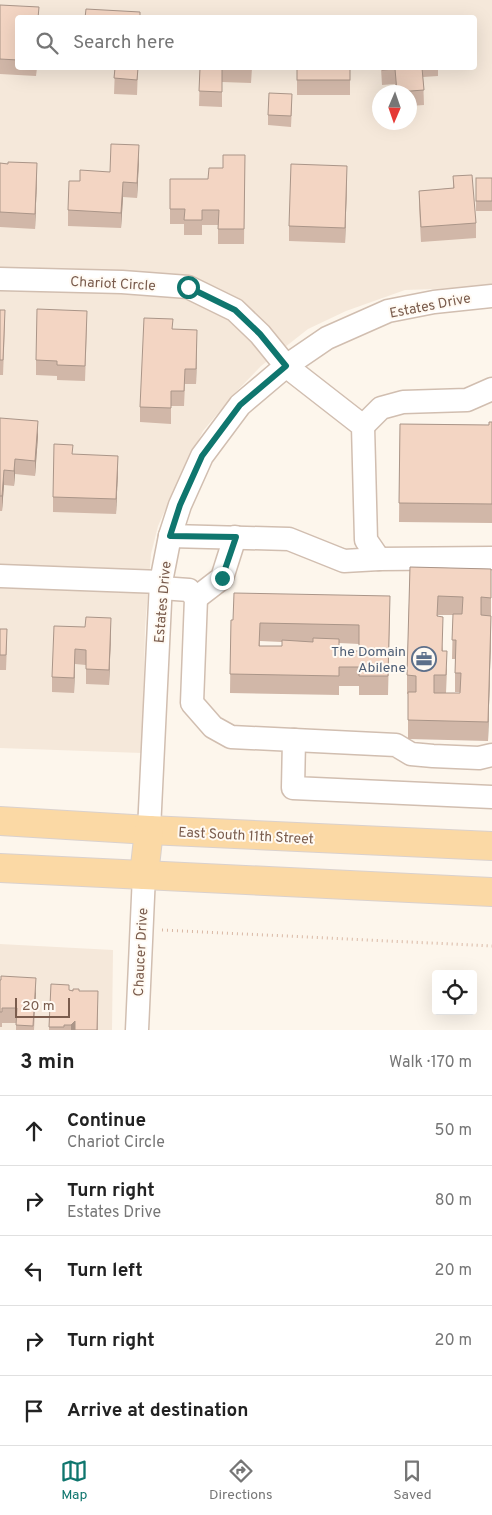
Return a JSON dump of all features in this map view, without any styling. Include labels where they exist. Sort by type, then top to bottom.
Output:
[{"type":"main road","name":"East South 11th Street","points":[[4,818],[149,830],[492,846]]},
{"type":"main road","points":[[144,875],[149,830]]},
{"type":"main road","points":[[0,868],[492,892]]},
{"type":"street","name":"Chariot Circle","points":[[0,279],[122,282],[188,287],[235,310],[260,334],[286,366],[363,426]]},
{"type":"street","name":"Estates Drive","points":[[149,830],[161,585],[170,536],[180,505],[202,456],[240,405],[286,366],[327,338],[388,311],[434,302],[492,296]]},
{"type":"street","points":[[337,406],[381,408],[403,402],[467,400],[492,389]]},
{"type":"street","points":[[379,559],[366,540],[363,426],[381,408]]},
{"type":"street","points":[[170,536],[289,539],[344,561],[492,558]]},
{"type":"street","points":[[196,598],[222,578],[236,537]]},
{"type":"street","points":[[0,576],[161,585],[189,590],[196,598],[192,703],[213,727],[231,737],[396,745],[411,754],[433,756],[479,758],[492,755]]},
{"type":"street","points":[[294,740],[293,788],[492,798]]},
{"type":"street","name":"Chaucer Drive","points":[[137,1030],[144,875]]},
{"type":"path","points":[[141,929],[492,946]]},
{"type":"shaded area","points":[[0,0],[492,0],[492,287],[405,290],[346,311],[308,329],[261,366],[234,394],[203,431],[158,526],[151,554],[145,628],[142,753],[0,748]]},
{"type":"shaded area","points":[[0,944],[113,950],[112,1030],[0,1030]]},
{"type":"building","points":[[0,5],[39,7],[38,15],[15,15],[15,60],[0,59]]},
{"type":"building","points":[[86,9],[140,12],[140,15],[85,15]]},
{"type":"building","points":[[115,70],[138,70],[137,80],[114,78]]},
{"type":"building","points":[[200,70],[222,70],[222,92],[199,91]]},
{"type":"building","points":[[297,70],[350,70],[350,80],[297,80]]},
{"type":"building","points":[[395,70],[422,70],[424,90],[417,91],[417,85],[396,85]]},
{"type":"building","points":[[269,93],[292,94],[291,116],[268,115]]},
{"type":"building","points":[[111,144],[139,145],[137,183],[123,182],[121,213],[68,210],[69,181],[80,181],[80,170],[110,172]]},
{"type":"building","points":[[223,155],[245,155],[244,229],[218,229],[219,210],[202,210],[202,220],[184,220],[185,209],[170,209],[170,179],[208,179],[209,168],[223,168]]},
{"type":"building","points":[[8,162],[37,163],[35,214],[0,212],[0,163],[8,164]]},
{"type":"building","points":[[291,164],[347,166],[345,228],[289,226]]},
{"type":"building","points":[[472,175],[476,223],[421,227],[419,191],[454,188],[453,176]]},
{"type":"building","points":[[476,178],[492,178],[492,201],[476,201]]},
{"type":"building","points":[[37,309],[87,311],[85,366],[57,365],[57,361],[36,360]]},
{"type":"building","points":[[0,310],[5,310],[3,360],[0,360]]},
{"type":"building","points":[[144,318],[173,319],[172,329],[197,330],[196,369],[185,369],[184,391],[171,391],[171,408],[140,407]]},
{"type":"building","points":[[0,418],[38,421],[35,461],[15,459],[14,471],[4,470],[2,496],[0,496]]},
{"type":"building","points":[[489,422],[492,422],[492,504],[399,503],[400,424],[489,425]]},
{"type":"building","points":[[54,444],[73,445],[72,454],[118,456],[116,499],[53,497]]},
{"type":"building","points":[[410,567],[491,569],[491,598],[481,597],[481,615],[491,616],[488,722],[408,720],[408,692],[416,692],[416,676],[407,675]],"holes":[[[438,596],[463,597],[462,614],[453,614],[452,640],[456,640],[455,673],[461,673],[460,693],[434,693],[434,675],[446,675],[447,651],[442,651],[443,617],[437,616]]]},
{"type":"building","points":[[234,593],[390,596],[388,676],[359,676],[359,667],[339,667],[339,676],[230,674],[231,620],[233,620]],"holes":[[[260,623],[359,625],[359,651],[339,651],[339,639],[313,638],[313,642],[282,640],[282,646],[259,646]]]},
{"type":"building","points":[[86,617],[111,618],[109,670],[86,669],[86,650],[75,649],[74,678],[52,677],[54,626],[85,627]]},
{"type":"building","points":[[0,629],[7,629],[6,655],[0,655]]},
{"type":"building","points":[[1,976],[36,978],[33,1026],[16,1025],[17,1008],[2,1008],[2,1012],[0,1012]]},
{"type":"building","points":[[51,984],[69,985],[69,990],[73,991],[73,989],[79,989],[79,991],[98,991],[97,1030],[75,1030],[75,1021],[71,1025],[64,1025],[64,1027],[49,1027]]},
{"type":"place","name":"The Domain Abilene","points":[[424,659]]},
{"type":"route","points":[[188,287],[235,310],[260,334],[286,366],[240,405],[202,456],[180,505],[170,536],[236,537],[222,578]]}]
